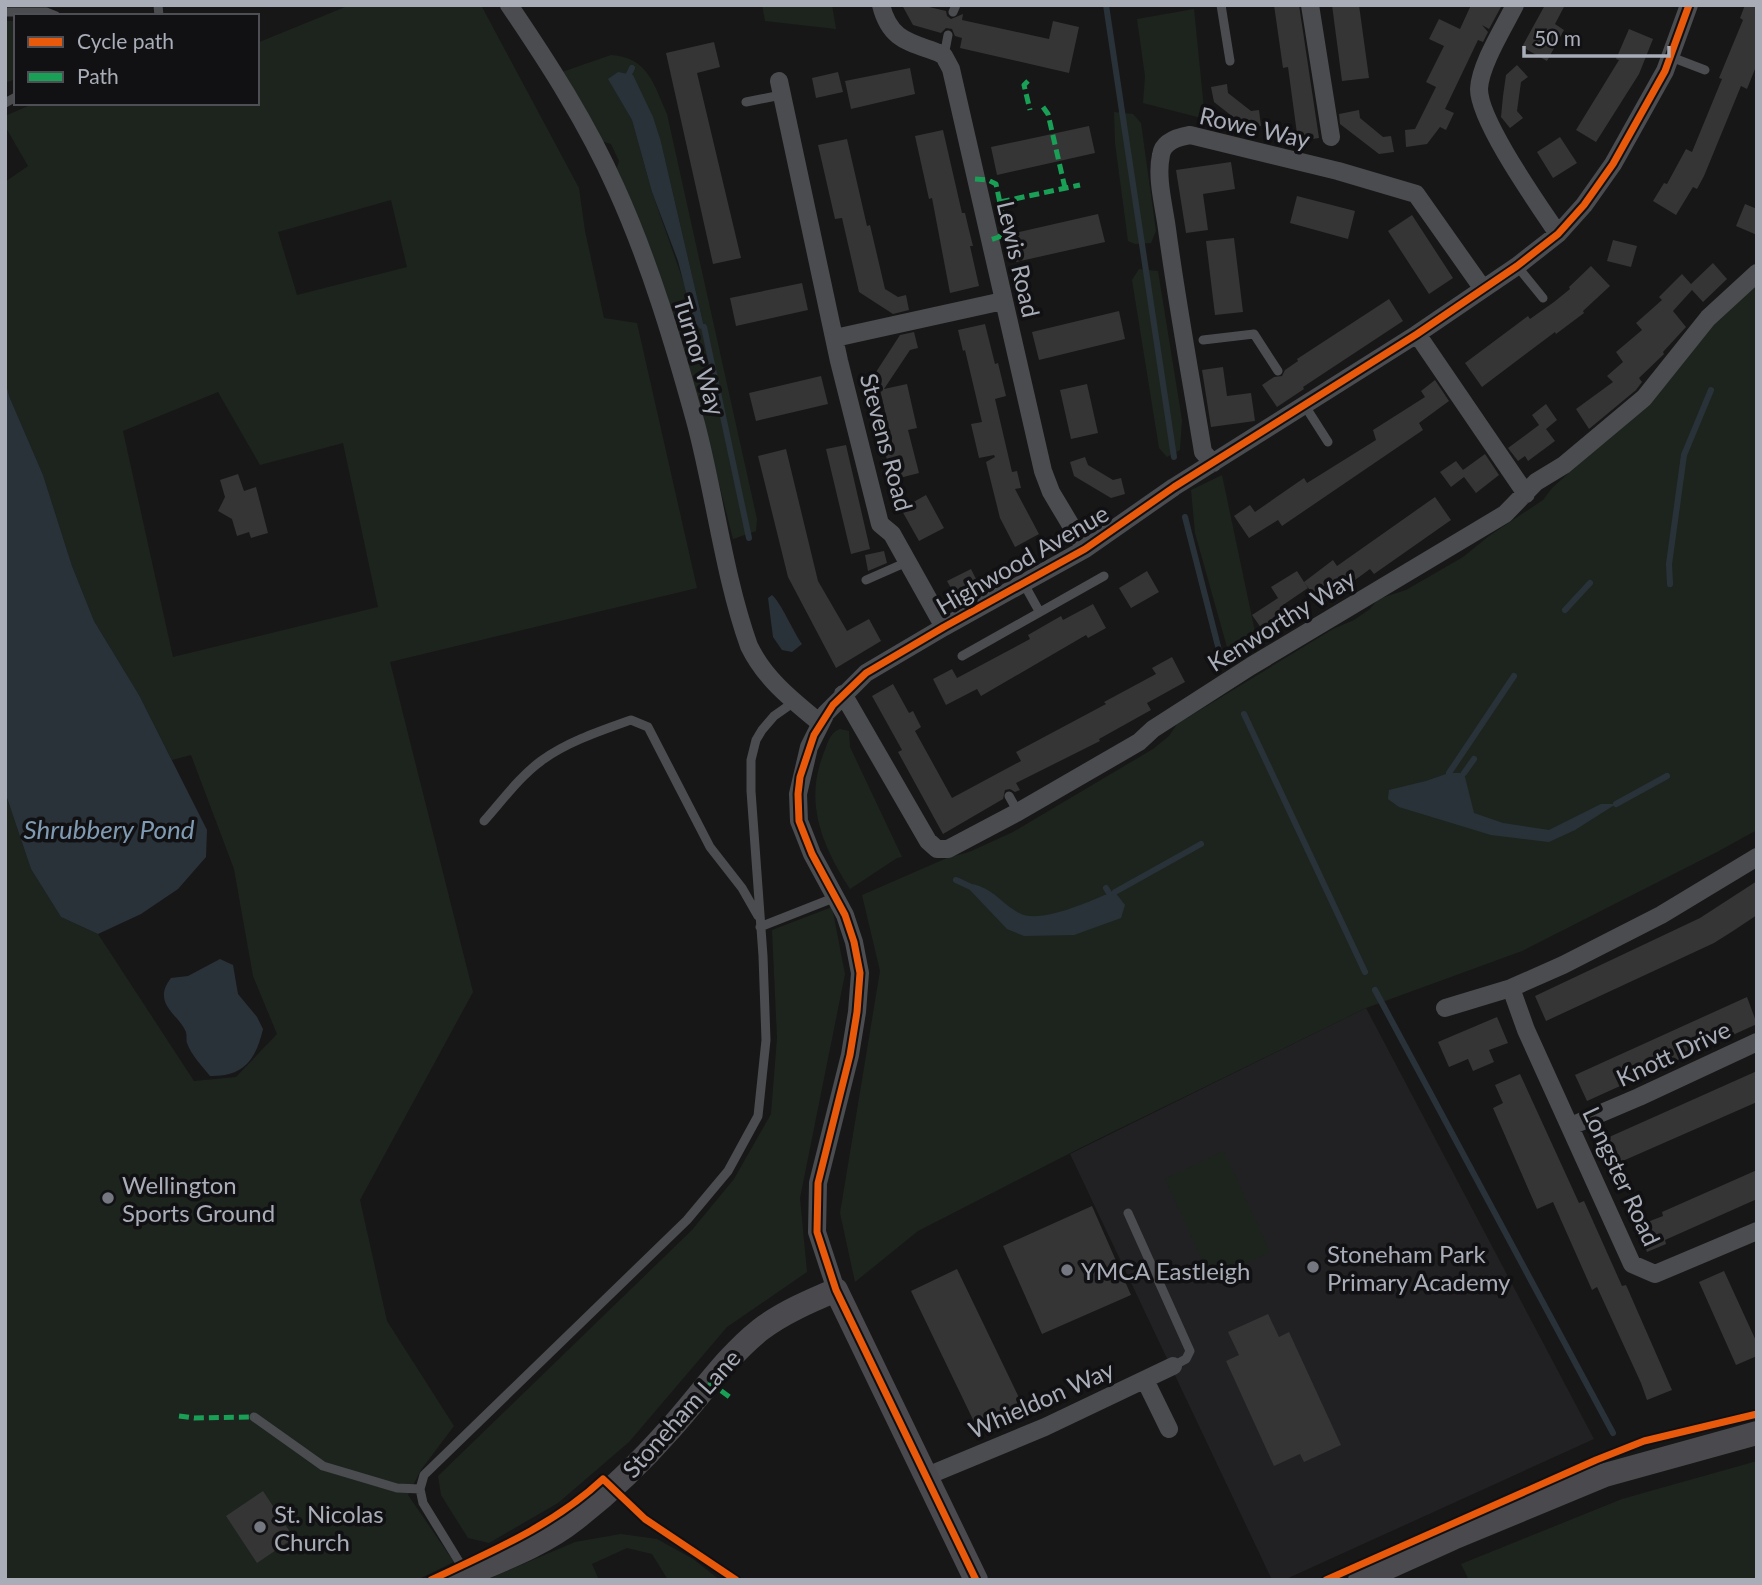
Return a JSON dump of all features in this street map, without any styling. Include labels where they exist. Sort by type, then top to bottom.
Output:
[{"type":"street","name":"Turnor Way","points":[[509,5],[576,109],[630,222],[647,267],[695,423],[743,630],[755,659],[778,688],[820,723]]},
{"type":"street","points":[[881,5],[891,29],[903,40],[944,56]]},
{"type":"street","points":[[1310,5],[1331,137]]},
{"type":"street","points":[[1515,5],[1481,76],[1479,90],[1482,106],[1508,156],[1558,234]]},
{"type":"street","name":"Highwood Avenue","points":[[836,1290],[817,1232],[818,1183],[850,1055],[860,974],[851,932],[836,897],[812,854],[798,811],[800,777],[820,723],[843,694],[866,673],[1085,549],[1301,404],[1418,334],[1517,267],[1558,234],[1584,205],[1613,164],[1671,57],[1689,5]]},
{"type":"street","name":"Lewis Road","points":[[944,56],[951,69],[1046,480],[1085,549]]},
{"type":"street","name":"Stevens Road","points":[[780,88],[835,338],[880,524],[892,534],[944,627]]},
{"type":"street","name":"Rowe Way","points":[[1213,463],[1203,452],[1159,170],[1161,152],[1168,143],[1189,135],[1338,171],[1416,194],[1483,289]]},
{"type":"street","name":"Kenworthy Way","points":[[843,694],[934,847],[948,849],[1018,813],[1139,742],[1153,729],[1251,666],[1505,514],[1536,482],[1564,465],[1644,398],[1708,318],[1757,273]]},
{"type":"street","points":[[835,338],[1003,301]]},
{"type":"street","points":[[1418,334],[1526,494]]},
{"type":"street","points":[[1445,1008],[1511,988],[1563,965],[1661,915],[1757,857]]},
{"type":"street","name":"Longster Road","points":[[1511,988],[1527,1030],[1632,1264],[1655,1274],[1757,1231]]},
{"type":"street","name":"Knott Drive","points":[[1571,1126],[1757,1042]]},
{"type":"street","points":[[836,1290],[976,1580]]},
{"type":"street","name":"Stoneham Lane","points":[[461,1577],[556,1533],[575,1519],[612,1487],[671,1428],[739,1348],[770,1324],[808,1302],[836,1290]]},
{"type":"street","name":"Whieldon Way","points":[[927,1476],[1045,1427],[1173,1366]]},
{"type":"street","points":[[1145,1380],[1169,1429]]},
{"type":"street","points":[[1360,1580],[1452,1538],[1605,1475],[1757,1433]]},
{"type":"lane","points":[[1221,5],[1230,61]]},
{"type":"lane","points":[[5,12],[51,14]]},
{"type":"lane","points":[[944,56],[948,35]]},
{"type":"lane","points":[[1671,57],[1705,70]]},
{"type":"lane","points":[[746,102],[780,88]]},
{"type":"lane","points":[[1517,267],[1543,298]]},
{"type":"lane","points":[[1203,340],[1254,334],[1278,371]]},
{"type":"lane","points":[[1301,404],[1328,442]]},
{"type":"lane","points":[[866,580],[907,562]]},
{"type":"lane","points":[[962,656],[1104,576]]},
{"type":"lane","points":[[1024,584],[1039,611]]},
{"type":"lane","points":[[461,1577],[423,1503],[420,1489],[424,1475],[687,1220],[728,1171],[758,1116],[765,1040],[751,760],[756,740],[762,730],[774,716],[794,702]]},
{"type":"lane","points":[[484,821],[541,762],[564,747],[631,720],[648,727],[710,847],[742,888],[760,924]]},
{"type":"lane","points":[[1009,796],[1018,813]]},
{"type":"lane","points":[[760,924],[836,897]]},
{"type":"lane","points":[[1128,1213],[1189,1351],[1186,1359],[1173,1366]]},
{"type":"lane","points":[[254,1417],[323,1466],[397,1488],[420,1489]]},
{"type":"shaded area","points":[[350,5],[481,5],[579,188],[585,231],[604,318],[637,323],[697,588],[390,662],[473,992],[360,1200],[387,1321],[454,1426],[421,1470],[408,1495],[454,1562],[417,1580],[5,1580],[5,792],[31,869],[61,917],[98,934],[194,1081],[236,1077],[277,1034],[253,976],[234,869],[191,755],[172,760],[139,695],[94,621],[72,566],[43,475],[9,396],[5,379],[5,182],[28,166],[5,126],[5,116],[30,105],[259,105],[259,42]],"holes":[[[391,200],[407,267],[297,295],[278,232]],[[218,392],[260,465],[343,443],[378,607],[173,657],[123,431]]]},
{"type":"shaded area","points":[[762,5],[832,5],[836,29],[765,21]]},
{"type":"shaded area","points":[[1194,9],[1205,119],[1143,103],[1145,76],[1137,19]]},
{"type":"shaded area","points":[[5,21],[14,21],[14,80],[5,83]]},
{"type":"shaded area","points":[[611,55],[634,61],[648,74],[667,114],[757,519],[756,531],[733,539],[712,456],[616,171],[619,161],[611,144],[601,141],[562,72]],"holes":[[[618,72],[661,142],[704,327],[700,329],[652,192],[632,120],[609,80]]]},
{"type":"shaded area","points":[[1114,112],[1133,114],[1141,123],[1156,231],[1151,243],[1135,244],[1128,241],[1115,143]]},
{"type":"shaded area","points":[[1139,269],[1158,271],[1182,420],[1180,450],[1167,457],[1159,448],[1132,280]]},
{"type":"shaded area","points":[[1757,278],[1757,830],[1522,951],[1366,1008],[1090,1143],[918,1231],[855,1282],[840,1213],[880,971],[862,895],[1013,832],[1153,749],[1169,736],[1177,724],[1333,629],[1354,620],[1370,609],[1378,599],[1406,590],[1463,557],[1543,500],[1552,488],[1638,411],[1728,301]]},
{"type":"shaded area","points":[[1222,475],[1258,646],[1230,658],[1195,533],[1191,490]]},
{"type":"shaded area","points":[[840,729],[849,731],[850,747],[902,857],[850,889],[825,841],[816,808],[815,791],[823,755],[831,736]]},
{"type":"shaded area","points":[[832,907],[845,974],[800,1198],[807,1272],[727,1327],[629,1442],[558,1503],[489,1543],[468,1538],[441,1495],[438,1476],[692,1230],[734,1179],[771,1114],[777,1038],[772,930]]},
{"type":"shaded area","name":"Stoneham Park Primary Academy","points":[[1366,1008],[1594,1439],[1284,1580],[1272,1580],[1070,1154]]},
{"type":"shaded area","points":[[1224,1151],[1270,1252],[1211,1279],[1165,1179]]},
{"type":"shaded area","points":[[1757,1461],[1757,1580],[1469,1580],[1461,1564],[1622,1499]]},
{"type":"shaded area","points":[[621,1534],[657,1539],[693,1559],[720,1580],[668,1580],[652,1554],[627,1548],[592,1564],[599,1580],[486,1580],[575,1542]]},
{"type":"water","points":[[618,72],[633,75],[653,117],[661,142],[704,327],[700,329],[693,319],[678,261],[652,192],[632,120],[608,79]]},
{"type":"water","name":"Shrubbery Pond","points":[[5,379],[9,396],[43,475],[72,566],[94,621],[139,695],[207,830],[206,857],[178,889],[141,914],[98,934],[61,917],[31,869],[5,792]]},
{"type":"water","points":[[772,595],[802,644],[792,652],[782,650],[773,637],[768,598]]},
{"type":"water","points":[[1449,773],[1464,773],[1474,813],[1503,823],[1549,830],[1601,804],[1616,804],[1575,830],[1549,842],[1491,835],[1399,807],[1388,799],[1389,790]]},
{"type":"water","points":[[973,884],[1028,916],[1053,914],[1114,891],[1125,905],[1121,918],[1074,935],[1024,936],[1007,929],[970,890]]},
{"type":"water","points":[[220,959],[233,965],[238,994],[263,1029],[257,1049],[247,1064],[232,1073],[210,1076],[191,1052],[186,1032],[168,1008],[164,995],[171,978],[188,976]]},
{"type":"building","points":[[902,5],[921,5],[946,11],[951,19],[963,14],[962,20],[1049,39],[1053,21],[1079,27],[1069,73],[960,48],[962,38],[955,36],[952,29],[946,28],[941,33],[913,25]]},
{"type":"building","points":[[1274,5],[1299,5],[1319,138],[1298,141],[1288,67],[1283,68]]},
{"type":"building","points":[[1332,5],[1359,5],[1369,78],[1342,81]]},
{"type":"building","points":[[1471,5],[1502,5],[1489,29],[1482,25],[1488,32],[1483,42],[1478,40],[1445,109],[1454,113],[1446,130],[1440,127],[1427,144],[1406,147],[1405,130],[1415,129],[1436,87],[1426,82],[1444,46],[1429,39],[1439,19],[1460,29]]},
{"type":"building","points":[[1545,5],[1565,5],[1555,24],[1564,30],[1547,61],[1522,47]]},
{"type":"building","points":[[1745,5],[1757,5],[1757,64],[1747,89],[1741,86],[1704,176],[1697,189],[1693,187],[1676,215],[1653,201],[1664,183],[1667,184],[1686,149],[1692,152],[1722,79],[1719,78],[1743,20],[1740,18]]},
{"type":"building","points":[[1629,29],[1653,39],[1639,74],[1596,142],[1576,130],[1619,60],[1616,59]]},
{"type":"building","points":[[714,42],[720,67],[697,73],[741,258],[713,264],[666,53]]},
{"type":"building","points":[[1517,65],[1528,77],[1521,82],[1517,111],[1523,118],[1510,128],[1501,117],[1503,96],[1506,75]]},
{"type":"building","points":[[910,68],[915,94],[851,109],[845,81]]},
{"type":"building","points":[[838,72],[843,92],[816,98],[812,78]]},
{"type":"building","points":[[1227,84],[1228,93],[1251,111],[1259,110],[1261,126],[1247,128],[1214,102],[1211,87]]},
{"type":"building","points":[[1359,110],[1360,118],[1383,137],[1391,136],[1394,152],[1379,154],[1340,124],[1339,114]]},
{"type":"building","points":[[1089,126],[1095,153],[997,175],[991,147]]},
{"type":"building","points":[[943,130],[962,213],[965,213],[973,246],[970,246],[979,286],[950,293],[932,198],[929,199],[915,136]]},
{"type":"building","points":[[1560,137],[1577,163],[1553,178],[1537,152]]},
{"type":"building","points":[[847,139],[885,289],[898,297],[906,295],[909,310],[893,314],[859,292],[842,218],[835,219],[818,145]]},
{"type":"building","points":[[1231,162],[1235,189],[1203,194],[1208,230],[1186,233],[1176,170]]},
{"type":"building","points":[[1297,196],[1355,211],[1348,239],[1290,223]]},
{"type":"building","points":[[1745,204],[1757,209],[1757,235],[1736,226]]},
{"type":"building","points":[[1098,214],[1105,242],[1016,262],[1010,234]]},
{"type":"building","points":[[1412,215],[1453,278],[1429,294],[1388,231]]},
{"type":"building","points":[[1234,238],[1243,312],[1215,315],[1206,241]]},
{"type":"building","points":[[1613,240],[1637,246],[1631,267],[1607,261]]},
{"type":"building","points":[[1713,263],[1727,279],[1703,302],[1692,290],[1673,311],[1686,327],[1664,354],[1639,378],[1642,382],[1636,390],[1589,429],[1576,409],[1613,382],[1607,376],[1623,362],[1616,352],[1642,330],[1636,323],[1662,300],[1659,297],[1682,274],[1691,284]]},
{"type":"building","points":[[1591,266],[1610,286],[1583,311],[1584,313],[1482,387],[1465,363],[1528,316],[1530,319],[1554,302]]},
{"type":"building","points":[[802,283],[808,310],[736,326],[730,298]]},
{"type":"building","points":[[1389,299],[1403,321],[1277,407],[1262,385],[1274,377],[1282,376],[1297,359]]},
{"type":"building","points":[[1119,311],[1125,339],[1039,360],[1032,332]]},
{"type":"building","points":[[985,324],[1006,396],[995,399],[1012,472],[1017,471],[1021,488],[1015,489],[1039,534],[1015,547],[1000,518],[986,462],[995,457],[979,458],[971,424],[982,422],[958,330]]},
{"type":"building","points":[[914,332],[918,348],[910,350],[884,389],[907,384],[917,428],[908,430],[919,473],[892,480],[884,448],[893,446],[876,372],[900,335]]},
{"type":"building","points":[[1223,367],[1227,396],[1251,393],[1255,421],[1211,427],[1202,370]]},
{"type":"building","points":[[821,376],[828,404],[756,421],[749,393]]},
{"type":"building","points":[[1435,380],[1449,401],[1419,423],[1423,430],[1282,526],[1278,520],[1249,538],[1234,516],[1250,505],[1255,512],[1304,478],[1307,483],[1376,440],[1373,430],[1425,397],[1421,391]]},
{"type":"building","points":[[1087,384],[1098,433],[1071,439],[1060,390]]},
{"type":"building","points":[[1546,404],[1557,420],[1546,429],[1555,441],[1528,461],[1525,456],[1518,461],[1508,448],[1539,425],[1532,415]]},
{"type":"building","points":[[846,445],[870,549],[851,554],[826,449]]},
{"type":"building","points":[[786,449],[818,581],[847,631],[869,619],[881,641],[836,668],[788,577],[758,456]]},
{"type":"building","points":[[1485,454],[1499,475],[1476,493],[1464,477],[1451,487],[1440,472],[1456,461],[1463,470]]},
{"type":"building","points":[[1085,457],[1088,465],[1113,480],[1121,478],[1125,494],[1111,498],[1074,476],[1070,462]]},
{"type":"building","points":[[238,474],[244,491],[256,487],[268,533],[251,538],[249,532],[237,536],[232,519],[218,511],[225,497],[220,480]]},
{"type":"building","points":[[926,495],[944,528],[919,541],[901,509]]},
{"type":"building","points":[[1435,497],[1451,520],[1374,574],[1370,569],[1321,605],[1304,582],[1333,560],[1337,566]]},
{"type":"building","points":[[884,551],[887,563],[868,571],[865,555]]},
{"type":"building","points":[[971,569],[980,587],[957,599],[947,581]]},
{"type":"building","points":[[1147,571],[1159,592],[1131,608],[1119,588]]},
{"type":"building","points":[[1297,571],[1308,588],[1283,605],[1292,618],[1266,635],[1252,615],[1278,598],[1271,587]]},
{"type":"building","points":[[1093,604],[1106,628],[1088,638],[1086,635],[981,696],[977,689],[946,705],[933,679],[952,669],[957,678],[1030,639],[1028,635],[1061,616],[1063,620]]},
{"type":"building","points":[[1172,657],[1185,682],[1147,703],[1151,710],[1099,739],[1100,741],[1016,783],[1020,790],[1005,790],[1003,799],[943,834],[898,752],[902,750],[872,696],[893,684],[909,713],[913,711],[921,727],[915,731],[952,798],[1021,761],[1016,752],[1156,674],[1152,668]]},
{"type":"building","points":[[1757,881],[1757,915],[1733,931],[1714,943],[1546,1021],[1535,996],[1700,918]]},
{"type":"building","points":[[1747,997],[1757,1024],[1587,1101],[1575,1075]]},
{"type":"building","points":[[1497,1017],[1508,1043],[1489,1050],[1494,1062],[1473,1071],[1468,1059],[1449,1067],[1438,1042]]},
{"type":"building","points":[[1757,1071],[1757,1102],[1609,1167],[1598,1142]]},
{"type":"building","points":[[1520,1074],[1579,1203],[1584,1201],[1622,1286],[1626,1285],[1672,1390],[1647,1400],[1597,1287],[1592,1290],[1553,1202],[1537,1209],[1493,1108],[1503,1103],[1495,1085]]},
{"type":"building","points":[[1757,1170],[1757,1199],[1665,1240],[1666,1244],[1647,1252],[1637,1226],[1663,1216],[1662,1212]]},
{"type":"building","name":"YMCA Eastleigh","points":[[1092,1206],[1131,1295],[1042,1334],[1003,1246]]},
{"type":"building","points":[[957,1269],[1024,1408],[978,1430],[911,1291]]},
{"type":"building","points":[[1724,1271],[1757,1343],[1757,1356],[1736,1365],[1699,1282]]},
{"type":"building","points":[[1268,1314],[1279,1337],[1289,1332],[1341,1445],[1304,1462],[1300,1454],[1274,1466],[1226,1361],[1239,1355],[1228,1332]]},
{"type":"building","name":"St. Nicolas Church","points":[[263,1491],[294,1538],[257,1563],[226,1516]]},
{"type":"waterway","points":[[1106,5],[1174,457]]},
{"type":"waterway","points":[[629,74],[632,68]]},
{"type":"waterway","points":[[704,327],[749,538]]},
{"type":"waterway","points":[[1670,584],[1669,564],[1684,455],[1711,390]]},
{"type":"waterway","points":[[1185,517],[1222,662]]},
{"type":"waterway","points":[[1565,610],[1590,583]]},
{"type":"waterway","points":[[1449,773],[1514,676]]},
{"type":"waterway","points":[[1244,714],[1365,972]]},
{"type":"waterway","points":[[1464,773],[1474,759]]},
{"type":"waterway","points":[[1616,804],[1667,776]]},
{"type":"waterway","points":[[1115,892],[1201,844]]},
{"type":"waterway","points":[[956,880],[971,887]]},
{"type":"waterway","points":[[1106,888],[1109,893]]},
{"type":"waterway","points":[[1375,990],[1613,1433]]},
{"type":"marked path","points":[[1028,81],[1024,85],[1030,110]]},
{"type":"marked path","points":[[1043,107],[1048,114],[1065,188]]},
{"type":"marked path","points":[[975,179],[996,184],[1005,227],[999,237],[990,240]]},
{"type":"marked path","points":[[1000,202],[1080,185]]},
{"type":"marked path","points":[[709,1382],[731,1398]]},
{"type":"marked path","points":[[179,1416],[254,1417]]},
{"type":"cycle path","points":[[976,1580],[836,1290],[817,1232],[818,1183],[850,1055],[860,973],[845,915],[812,854],[799,821],[800,777],[814,735],[833,705],[866,673],[1085,549],[1174,487],[1417,334],[1517,266],[1558,234],[1584,205],[1613,164],[1665,71],[1689,5]]},
{"type":"cycle path","points":[[1326,1580],[1644,1441],[1757,1414]]},
{"type":"cycle path","points":[[431,1580],[543,1524],[603,1479],[645,1519],[736,1580]]},
{"type":"place","name":"Wellington Sports Ground","points":[[108,1198]]},
{"type":"place","name":"Stoneham Park Primary Academy","points":[[1313,1267]]},
{"type":"place","name":"YMCA Eastleigh","points":[[1067,1270]]},
{"type":"place","name":"St. Nicolas Church","points":[[260,1527]]}]
